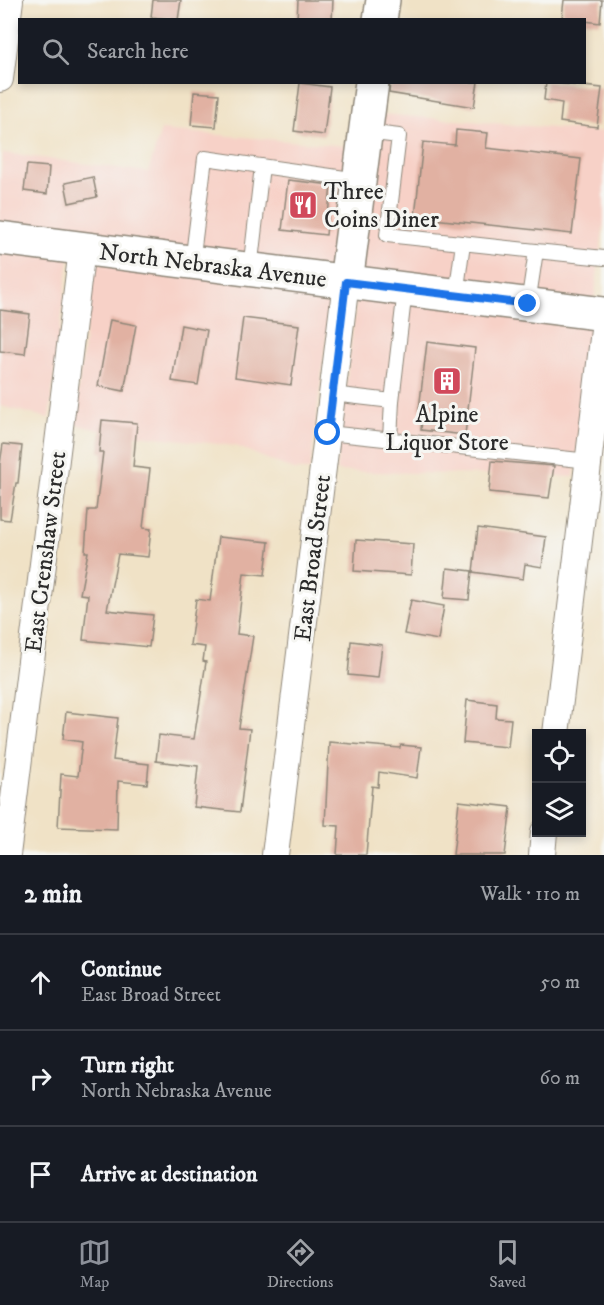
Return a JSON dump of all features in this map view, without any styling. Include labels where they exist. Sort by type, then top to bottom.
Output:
[{"type":"main road","points":[[380,18],[383,0]]},
{"type":"main road","name":"East Broad Street","points":[[346,282],[372,84]]},
{"type":"main road","name":"North Nebraska Avenue","points":[[0,238],[604,314]]},
{"type":"street","points":[[0,79],[10,0]]},
{"type":"street","name":"East Crenshaw Street","points":[[7,855],[82,249]]},
{"type":"street","name":"East Broad Street","points":[[275,855],[346,282]]},
{"type":"street","points":[[557,729],[604,330]]},
{"type":"street","points":[[542,855],[544,837]]},
{"type":"lane","points":[[366,132],[399,136],[387,235],[604,258]]},
{"type":"lane","points":[[192,263],[204,158],[359,180]]},
{"type":"lane","points":[[250,270],[262,166]]},
{"type":"lane","points":[[456,296],[463,243]]},
{"type":"lane","points":[[528,304],[536,251]]},
{"type":"lane","points":[[390,439],[392,401],[405,290]]},
{"type":"lane","points":[[332,394],[392,401]]},
{"type":"lane","points":[[328,433],[589,461]]},
{"type":"shaded area","points":[[351,112],[355,113],[335,269],[0,227],[0,180],[3,153],[148,172],[161,130],[347,146]]},
{"type":"shaded area","points":[[380,114],[604,132],[604,222],[594,301],[360,272]]},
{"type":"shaded area","points":[[0,250],[69,258],[49,418],[0,406]]},
{"type":"shaded area","points":[[94,262],[332,291],[310,470],[294,470],[236,446],[103,431],[74,424]]},
{"type":"shaded area","points":[[357,294],[592,324],[574,477],[336,471]]},
{"type":"building","points":[[153,0],[181,0],[178,18],[151,17]]},
{"type":"building","points":[[298,0],[333,0],[332,18],[297,18]]},
{"type":"building","points":[[564,0],[602,0],[600,23],[586,21],[586,18],[562,18]]},
{"type":"building","points":[[300,84],[330,87],[324,135],[294,131]]},
{"type":"building","points":[[390,84],[478,84],[474,107],[389,93]]},
{"type":"building","points":[[546,84],[602,88],[597,127],[560,122],[562,103],[544,100]]},
{"type":"building","points":[[194,92],[219,94],[216,127],[191,125]]},
{"type":"building","points":[[456,130],[488,133],[486,148],[581,159],[572,234],[415,217],[423,142],[455,145]]},
{"type":"building","points":[[27,165],[49,167],[47,194],[24,191]]},
{"type":"building","points":[[93,177],[97,197],[69,203],[65,183]]},
{"type":"building","points":[[288,180],[331,185],[326,235],[282,230]]},
{"type":"building","points":[[0,310],[30,314],[25,354],[0,351]]},
{"type":"building","points":[[243,318],[299,325],[291,385],[235,377]]},
{"type":"building","points":[[110,320],[136,325],[124,391],[98,386]]},
{"type":"building","points":[[181,325],[207,330],[198,385],[172,381]]},
{"type":"building","name":"Alpine Liquor Store","points":[[427,342],[475,348],[465,435],[421,430],[423,410],[419,410]]},
{"type":"building","points":[[102,420],[137,423],[133,467],[150,469],[143,528],[151,529],[148,557],[118,554],[107,610],[153,615],[149,647],[83,640],[88,595],[80,594],[88,552],[85,552],[88,510],[96,510],[103,452],[99,452]]},
{"type":"building","points":[[3,444],[22,446],[18,483],[16,483],[10,520],[0,519],[0,464]]},
{"type":"building","points":[[492,461],[554,466],[549,498],[489,492]]},
{"type":"building","points":[[478,528],[546,537],[542,567],[525,564],[523,579],[473,572]]},
{"type":"building","points":[[218,537],[269,542],[265,575],[244,573],[237,634],[253,636],[239,728],[250,729],[240,812],[194,807],[198,766],[156,761],[159,735],[194,739],[206,662],[203,661],[205,647],[190,645],[196,599],[210,601]]},
{"type":"building","points":[[356,540],[413,544],[411,575],[354,571]]},
{"type":"building","points":[[447,568],[472,571],[469,600],[444,598]]},
{"type":"building","points":[[411,600],[444,606],[438,640],[404,634]]},
{"type":"building","points":[[351,641],[382,645],[378,678],[348,675]]},
{"type":"building","points":[[467,700],[497,704],[496,718],[511,719],[508,747],[463,743]]},
{"type":"building","points":[[66,712],[118,718],[113,760],[149,764],[147,784],[118,781],[117,829],[58,827],[61,774],[78,776],[82,742],[63,739]]},
{"type":"building","points":[[329,742],[400,748],[401,745],[421,747],[417,778],[379,772],[378,787],[372,786],[366,855],[337,855],[339,826],[325,825]]},
{"type":"building","points":[[459,801],[511,807],[505,855],[453,855]]},
{"type":"place","name":"Three Coins Diner","points":[[303,205]]},
{"type":"place","name":"Alpine Liquor Store","points":[[447,381]]},
{"type":"route","points":[[328,433],[346,282],[528,304]]}]
